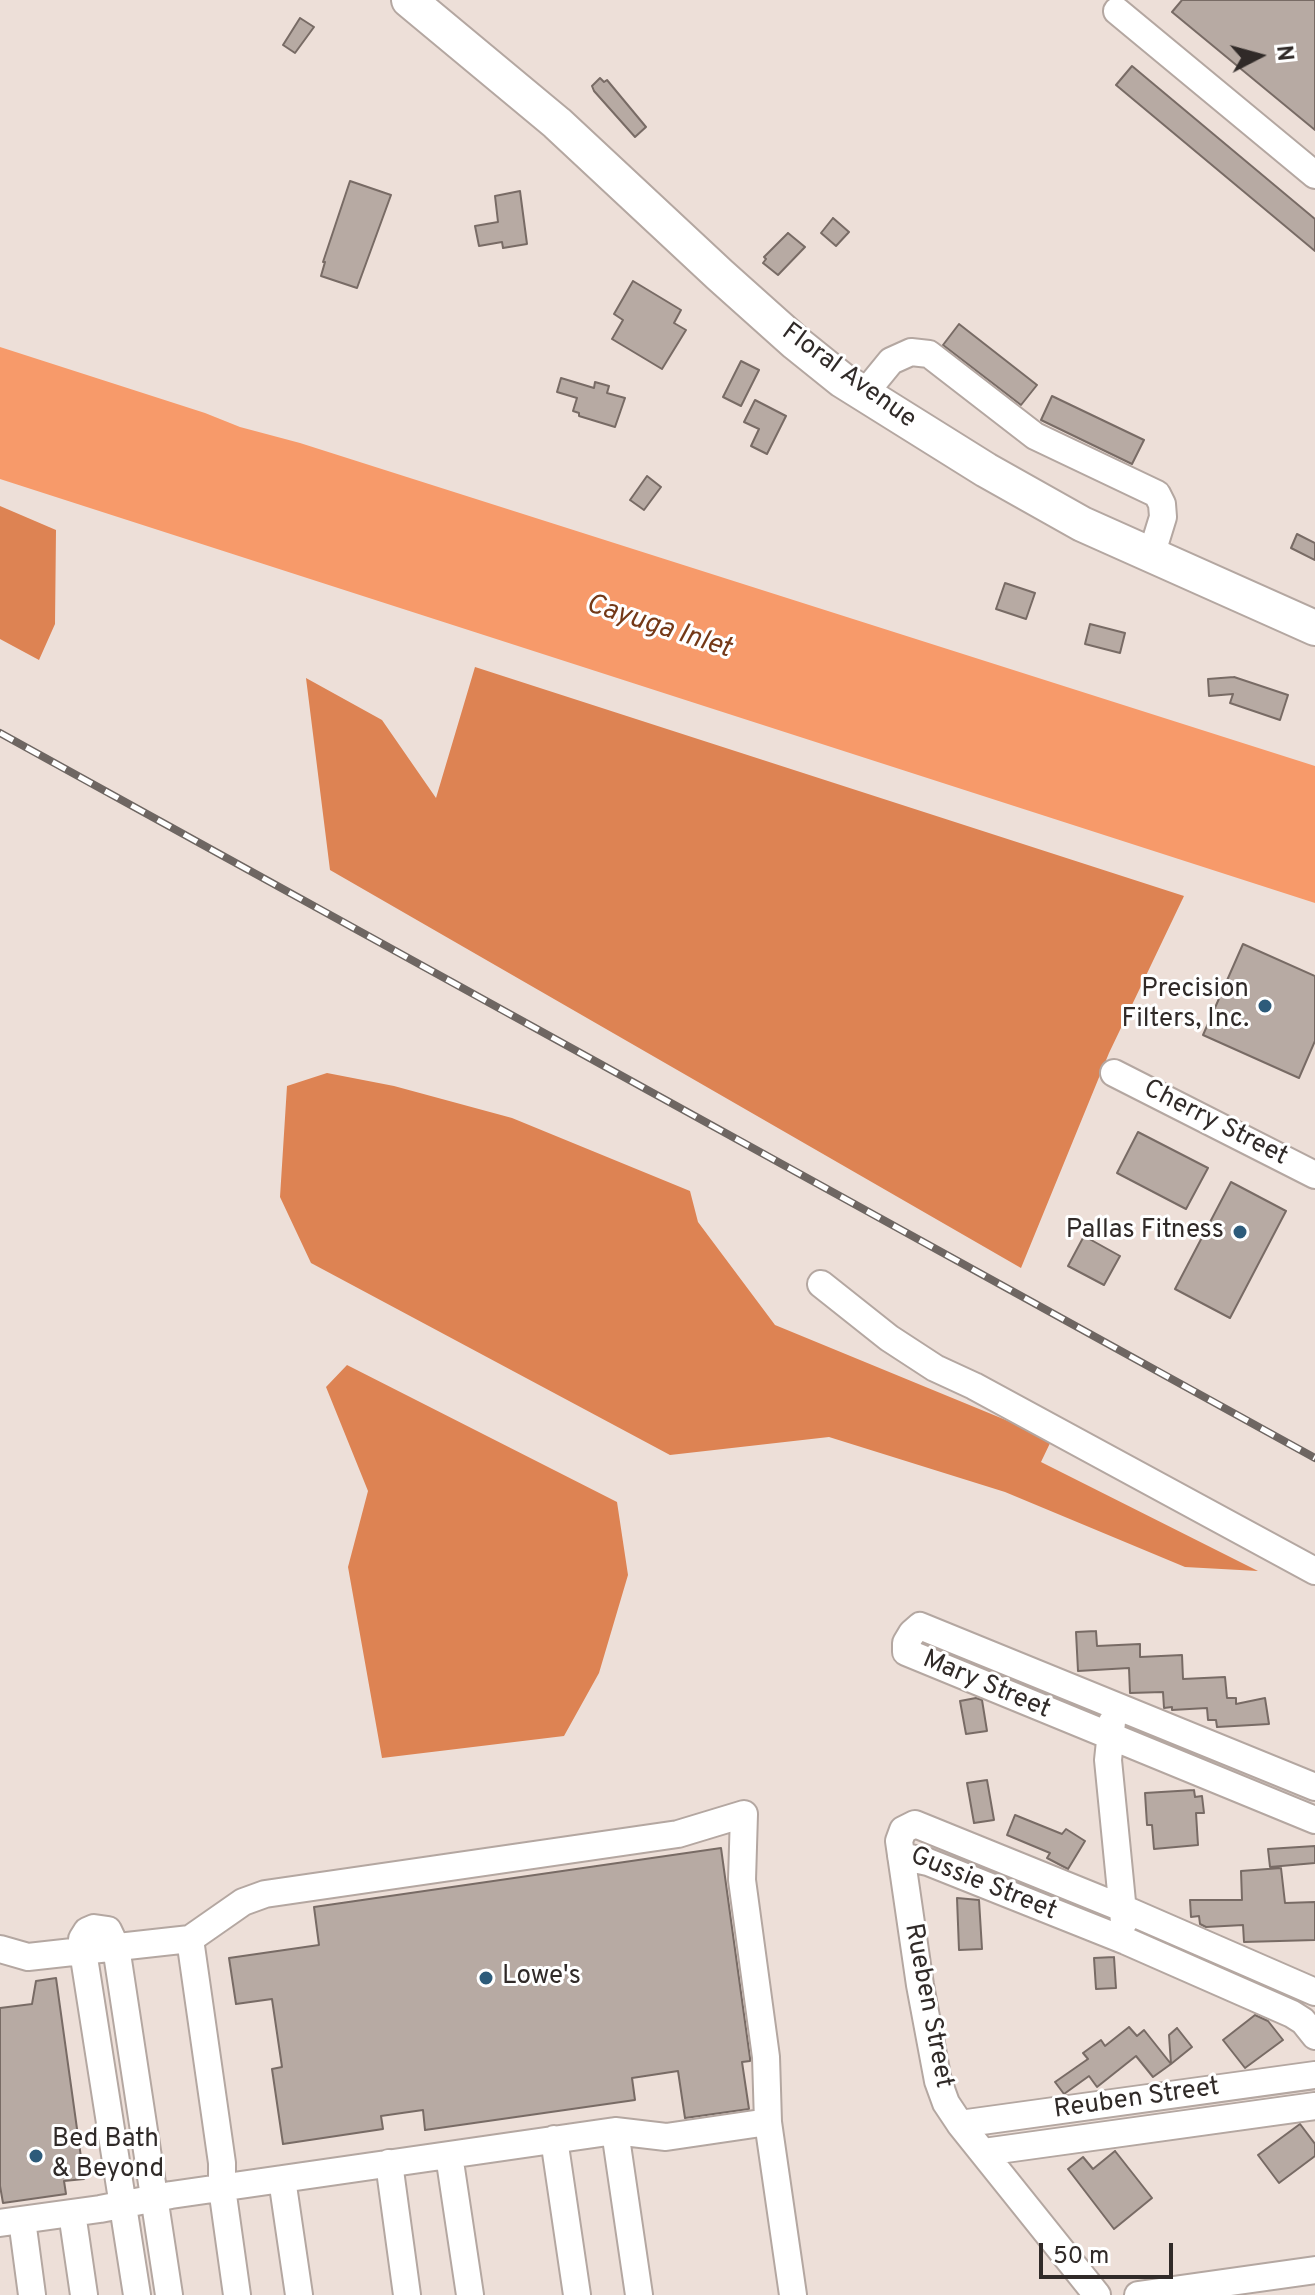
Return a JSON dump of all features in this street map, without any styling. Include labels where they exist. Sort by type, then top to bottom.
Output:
[{"type":"main road","name":"Floral Avenue","points":[[409,0],[557,123],[796,343],[864,394],[1026,494],[1151,556],[1315,628]]},
{"type":"street","points":[[1117,11],[1315,175]]},
{"type":"street","points":[[864,394],[891,361],[911,352],[929,354],[1035,436],[1157,494],[1163,517],[1151,556]]},
{"type":"street","name":"Cherry Street","points":[[1114,1073],[1315,1175]]},
{"type":"street","points":[[821,1284],[889,1338],[935,1368],[988,1393],[1315,1571]]},
{"type":"street","name":"Mary Street","points":[[1315,1787],[920,1626],[906,1643],[906,1652],[1315,1820]]},
{"type":"street","points":[[1114,1704],[1108,1760],[1126,1941]]},
{"type":"street","points":[[116,1947],[190,1939],[243,1902],[265,1894],[678,1834],[744,1814],[742,1880],[766,2057],[768,2122],[793,2295]]},
{"type":"street","name":"Gussie Street","points":[[1315,1992],[1122,1908],[915,1824],[903,1830],[899,1841],[901,1856],[928,1862],[1126,1941],[1292,2014],[1303,2021],[1315,2036]]},
{"type":"street","name":"Rueben Street","points":[[901,1856],[920,1985],[938,2081],[946,2103],[1097,2295]]},
{"type":"street","points":[[137,2295],[83,1951],[82,1939],[87,1931],[94,1928],[108,1930],[116,1947],[169,2295]]},
{"type":"street","points":[[190,1939],[222,2163],[222,2188],[237,2295]]},
{"type":"street","points":[[0,1949],[28,1957],[83,1951]]},
{"type":"street","name":"Reuben Street","points":[[960,2124],[1315,2075]]},
{"type":"street","name":"Reuben Street","points":[[984,2152],[1315,2106]]},
{"type":"street","points":[[32,2295],[11,2222],[554,2139],[615,2131],[666,2137],[768,2122]]},
{"type":"street","points":[[615,2131],[639,2295]]},
{"type":"street","points":[[554,2139],[577,2295]]},
{"type":"street","points":[[449,2155],[470,2295]]},
{"type":"street","points":[[389,2163],[407,2295]]},
{"type":"street","points":[[282,2179],[299,2295]]},
{"type":"street","points":[[72,2213],[84,2295]]},
{"type":"street","points":[[1138,2295],[1315,2270]]},
{"type":"shaded area","points":[[0,506],[56,530],[55,624],[39,660],[0,639]]},
{"type":"shaded area","points":[[475,667],[1184,896],[1109,1053],[1021,1268],[330,870],[306,678],[382,720],[436,798]]},
{"type":"shaded area","points":[[327,1073],[394,1086],[512,1118],[690,1191],[698,1222],[775,1325],[1052,1439],[1041,1462],[1258,1571],[1185,1567],[1005,1492],[829,1437],[670,1455],[311,1263],[280,1197],[287,1086]]},
{"type":"shaded area","points":[[347,1365],[617,1502],[628,1575],[599,1673],[564,1736],[382,1758],[348,1567],[368,1491],[326,1387]]},
{"type":"water","name":"Cayuga Inlet","points":[[0,347],[240,427],[300,443],[1315,766],[1315,903],[0,479]]},
{"type":"building","points":[[1182,0],[1315,0],[1315,130],[1172,12]]},
{"type":"building","points":[[300,18],[314,27],[295,53],[283,45]]},
{"type":"building","points":[[1132,66],[1315,219],[1315,251],[1116,85]]},
{"type":"building","points":[[600,78],[604,82],[607,80],[646,127],[635,137],[594,91],[592,86]]},
{"type":"building","points":[[350,181],[391,195],[357,288],[321,276]]},
{"type":"building","points":[[520,191],[527,244],[503,248],[502,242],[479,246],[475,226],[498,222],[495,196]]},
{"type":"building","points":[[833,218],[849,232],[836,246],[821,233]]},
{"type":"building","points":[[788,233],[805,247],[778,275],[763,263],[764,257]]},
{"type":"building","points":[[633,281],[681,310],[674,323],[686,330],[662,369],[612,339],[623,320],[614,314]]},
{"type":"building","points":[[959,324],[1037,385],[1021,405],[943,345]]},
{"type":"building","points":[[741,361],[759,370],[741,406],[723,397]]},
{"type":"building","points":[[561,378],[594,388],[595,382],[609,386],[607,393],[625,398],[615,427],[579,416],[573,411],[577,398],[557,392]]},
{"type":"building","points":[[1052,396],[1144,440],[1132,464],[1041,420]]},
{"type":"building","points":[[755,400],[786,416],[767,454],[751,446],[759,429],[744,422]]},
{"type":"building","points":[[647,476],[661,487],[644,510],[630,500]]},
{"type":"building","points":[[1297,534],[1315,543],[1315,560],[1291,548]]},
{"type":"building","points":[[1005,583],[1035,593],[1026,619],[996,609]]},
{"type":"building","points":[[1090,624],[1125,633],[1120,653],[1085,644]]},
{"type":"building","points":[[1234,677],[1288,695],[1280,720],[1230,703],[1233,694],[1209,696],[1208,679]]},
{"type":"building","name":"Precision Filters, Inc.","points":[[1243,944],[1315,976],[1315,1041],[1299,1078],[1203,1035]]},
{"type":"building","points":[[1138,1132],[1208,1168],[1186,1209],[1117,1173]]},
{"type":"building","name":"Pallas Fitness","points":[[1231,1182],[1286,1211],[1230,1318],[1175,1289]]},
{"type":"building","points":[[1084,1236],[1120,1256],[1104,1285],[1068,1266]]},
{"type":"building","points":[[1096,1631],[1097,1646],[1140,1644],[1140,1657],[1182,1655],[1183,1679],[1225,1677],[1227,1698],[1236,1698],[1236,1704],[1265,1698],[1269,1724],[1217,1727],[1216,1720],[1208,1720],[1207,1708],[1172,1710],[1172,1707],[1164,1708],[1163,1692],[1130,1693],[1129,1668],[1078,1671],[1076,1632]]},
{"type":"building","points":[[982,1700],[987,1731],[966,1734],[960,1701]]},
{"type":"building","points":[[987,1780],[994,1820],[974,1823],[967,1783]]},
{"type":"building","points":[[1194,1790],[1195,1797],[1202,1796],[1204,1813],[1196,1813],[1198,1845],[1154,1849],[1152,1825],[1147,1825],[1145,1793]]},
{"type":"building","points":[[1015,1815],[1062,1834],[1066,1829],[1085,1841],[1068,1869],[1047,1858],[1050,1853],[1007,1835]]},
{"type":"building","points":[[1315,1846],[1315,1863],[1270,1867],[1268,1849]]},
{"type":"building","name":"Lowe's","points":[[721,1848],[750,2058],[750,2061],[742,2062],[749,2109],[685,2118],[678,2071],[632,2078],[635,2100],[425,2130],[423,2110],[381,2116],[383,2129],[283,2144],[272,2069],[282,2067],[272,1999],[236,2004],[229,1958],[319,1945],[314,1907]]},
{"type":"building","points":[[1281,1868],[1285,1903],[1315,1902],[1315,1940],[1244,1942],[1243,1925],[1206,1927],[1200,1924],[1199,1916],[1191,1917],[1190,1900],[1242,1900],[1241,1871]]},
{"type":"building","points":[[957,1898],[979,1900],[982,1949],[959,1950]]},
{"type":"building","points":[[1114,1957],[1116,1988],[1096,1989],[1094,1958]]},
{"type":"building","points":[[56,1978],[84,2179],[64,2181],[66,2194],[3,2203],[0,2186],[0,2008],[32,2004],[36,1981]]},
{"type":"building","points":[[1255,2015],[1268,2021],[1283,2040],[1245,2068],[1223,2040]]},
{"type":"building","points":[[1129,2027],[1137,2036],[1144,2030],[1171,2064],[1153,2077],[1136,2056],[1097,2087],[1089,2076],[1064,2094],[1055,2082],[1088,2059],[1083,2053],[1101,2040],[1105,2046]]},
{"type":"building","points":[[1177,2028],[1192,2047],[1171,2064],[1169,2035]]},
{"type":"building","points":[[1300,2124],[1315,2144],[1315,2156],[1279,2183],[1258,2155]]},
{"type":"building","points":[[1115,2151],[1152,2198],[1114,2229],[1068,2169],[1083,2157],[1093,2169]]},
{"type":"railway","points":[[0,733],[1315,1458]]},
{"type":"place","name":"Precision Filters, Inc.","points":[[1265,1006]]},
{"type":"place","name":"Pallas Fitness","points":[[1240,1232]]},
{"type":"place","name":"Lowe's","points":[[486,1978]]},
{"type":"place","name":"Bed Bath & Beyond","points":[[36,2156]]}]
